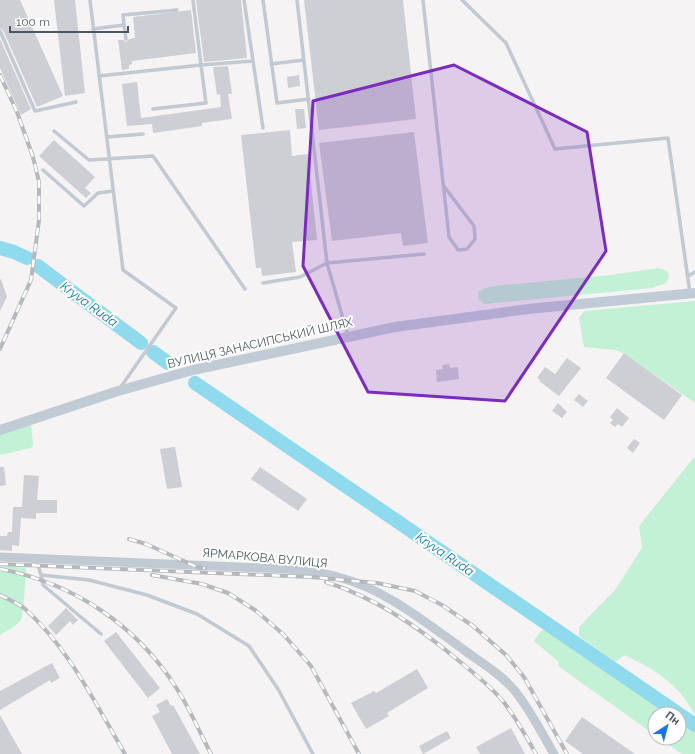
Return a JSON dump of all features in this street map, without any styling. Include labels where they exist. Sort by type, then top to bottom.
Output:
[{"type":"main road","name":"ВУЛИЦЯ ЗАНАСИПСЬКИЙ ШЛЯХ","points":[[2,427],[118,391],[232,360],[348,337],[460,317],[598,301],[692,294]]},
{"type":"street","name":"ЯРМАРКОВА ВУЛИЦЯ","points":[[0,557],[287,569],[321,572],[358,583],[378,592],[403,608],[496,674],[512,688],[526,704],[554,754]]},
{"type":"lane","points":[[90,0],[123,270],[176,308],[118,391]]},
{"type":"lane","points":[[153,109],[206,103],[193,0]]},
{"type":"lane","points":[[244,0],[264,128]]},
{"type":"lane","points":[[263,0],[276,103],[309,99]]},
{"type":"lane","points":[[297,0],[327,263],[348,337]]},
{"type":"lane","points":[[423,0],[443,185],[449,238],[458,250],[467,249],[475,240],[474,226],[443,185]]},
{"type":"lane","points":[[462,0],[506,44],[556,149],[668,138],[688,276],[692,294]]},
{"type":"lane","points":[[126,39],[123,15],[177,10]]},
{"type":"lane","points":[[93,29],[124,25]]},
{"type":"lane","points":[[0,31],[35,111],[76,102]]},
{"type":"lane","points":[[271,64],[304,60]]},
{"type":"lane","points":[[99,76],[253,61]]},
{"type":"lane","points":[[54,131],[89,160],[153,156],[245,289]]},
{"type":"lane","points":[[107,137],[143,134]]},
{"type":"lane","points":[[43,170],[84,206],[98,193],[113,191]]},
{"type":"lane","points":[[263,283],[300,277],[327,263],[424,254]]},
{"type":"lane","points":[[688,276],[695,272]]},
{"type":"lane","points":[[36,558],[43,585],[101,634]]},
{"type":"lane","points":[[41,575],[88,580],[147,595],[197,614],[249,646],[278,688],[313,754]]},
{"type":"highlighted area","points":[[454,65],[587,132],[606,251],[505,401],[368,392],[303,266],[313,101]]},
{"type":"green space","points":[[658,268],[667,271],[669,276],[666,283],[652,288],[484,304],[479,299],[478,292],[495,286],[611,275]]},
{"type":"green space","points":[[695,301],[695,403],[625,354],[615,350],[584,347],[579,318],[584,311]]},
{"type":"green space","points":[[31,424],[33,445],[31,448],[0,455],[0,435]]},
{"type":"green space","points":[[695,456],[695,715],[674,686],[656,672],[624,655],[615,662],[579,636],[579,627],[615,590],[642,548],[639,526]]},
{"type":"green space","points":[[0,562],[21,563],[26,569],[21,620],[0,635]]},
{"type":"green space","points":[[546,628],[663,706],[647,706],[647,729],[558,666],[559,662],[534,641],[539,633]]},
{"type":"green space","points":[[687,723],[695,729],[695,754],[682,754],[670,746],[687,746]]},
{"type":"building","points":[[0,0],[20,0],[63,96],[37,107],[3,30],[0,28]]},
{"type":"building","points":[[54,0],[75,0],[85,93],[65,96]]},
{"type":"building","points":[[196,0],[241,0],[247,58],[204,62]]},
{"type":"building","points":[[304,0],[403,0],[416,119],[319,130]]},
{"type":"building","points":[[191,10],[196,53],[132,61],[132,64],[129,65],[129,69],[122,70],[118,40],[123,40],[126,42],[129,39],[135,38],[133,17]]},
{"type":"building","points":[[0,39],[31,109],[21,115],[0,68]]},
{"type":"building","points":[[228,66],[232,94],[228,94],[232,119],[202,123],[202,126],[153,133],[152,124],[127,126],[122,84],[137,82],[141,118],[221,107],[220,94],[217,95],[213,67]]},
{"type":"building","points":[[299,75],[300,86],[288,88],[287,77]]},
{"type":"building","points":[[295,109],[304,109],[306,128],[297,129]]},
{"type":"building","points":[[290,130],[292,156],[308,154],[317,240],[292,242],[296,272],[262,276],[261,268],[256,268],[241,135]]},
{"type":"building","points":[[414,132],[428,243],[403,246],[401,233],[332,241],[319,143]]},
{"type":"building","points":[[54,140],[95,177],[85,188],[91,193],[86,198],[39,156]]},
{"type":"building","points":[[1,279],[7,297],[0,311],[0,280]]},
{"type":"building","points":[[624,353],[682,395],[664,420],[606,378]]},
{"type":"building","points":[[567,358],[581,368],[559,396],[537,378],[545,367],[555,374]]},
{"type":"building","points":[[449,364],[450,368],[458,367],[459,379],[437,382],[436,370],[443,369],[442,365]]},
{"type":"building","points":[[579,394],[588,401],[583,407],[574,400]]},
{"type":"building","points":[[558,403],[567,412],[562,418],[552,411]]},
{"type":"building","points":[[617,408],[629,418],[622,427],[618,424],[615,427],[610,423],[613,420],[610,417]]},
{"type":"building","points":[[634,439],[640,443],[633,453],[627,448]]},
{"type":"building","points":[[175,447],[182,487],[167,489],[160,449]]},
{"type":"building","points":[[0,467],[4,467],[6,485],[0,486]]},
{"type":"building","points":[[260,467],[307,499],[298,511],[251,479]]},
{"type":"building","points":[[24,475],[39,476],[37,500],[57,500],[57,513],[36,513],[36,519],[21,518],[19,546],[12,545],[12,551],[0,550],[0,536],[7,536],[8,532],[12,532],[13,507],[22,507]]},
{"type":"building","points":[[66,608],[78,620],[73,625],[70,621],[56,635],[48,626]]},
{"type":"building","points":[[116,632],[160,688],[148,698],[104,641]]},
{"type":"building","points":[[52,663],[60,678],[51,683],[50,680],[0,710],[0,691]]},
{"type":"building","points":[[417,669],[428,688],[387,713],[389,716],[366,729],[351,703],[374,691],[376,693]]},
{"type":"building","points":[[167,699],[171,706],[173,705],[200,754],[172,754],[152,716],[160,712],[156,705]]},
{"type":"building","points":[[0,715],[22,754],[0,754]]},
{"type":"building","points":[[582,717],[635,754],[583,754],[565,741]]},
{"type":"building","points":[[511,728],[525,754],[480,754],[476,747]]},
{"type":"building","points":[[447,731],[451,738],[423,754],[419,746]]},
{"type":"waterway","name":"Kryva Ruda","points":[[0,248],[27,258]]},
{"type":"waterway","name":"Kryva Ruda","points":[[38,266],[141,343]]},
{"type":"waterway","points":[[153,352],[168,363]]},
{"type":"waterway","name":"Kryva Ruda","points":[[195,383],[695,725]]},
{"type":"railway","points":[[0,75],[17,112],[33,157],[39,182],[39,220],[31,280],[0,349]]},
{"type":"railway","points":[[129,539],[146,544],[197,567],[205,568]]},
{"type":"railway","points":[[0,564],[311,577],[377,583],[415,591],[442,605],[473,626],[506,655],[524,677],[567,754]]},
{"type":"railway","points":[[0,569],[27,576],[78,596],[101,610],[123,627],[143,645],[161,666],[177,689],[191,713],[211,754]]},
{"type":"railway","points":[[152,575],[202,584],[228,593],[255,610],[283,634],[311,666],[359,754]]},
{"type":"railway","points":[[326,582],[362,596],[380,605],[413,625],[444,648],[487,684],[502,700],[516,719],[536,754]]},
{"type":"railway","points":[[0,595],[24,608],[55,641],[68,658],[92,696],[125,754]]}]
